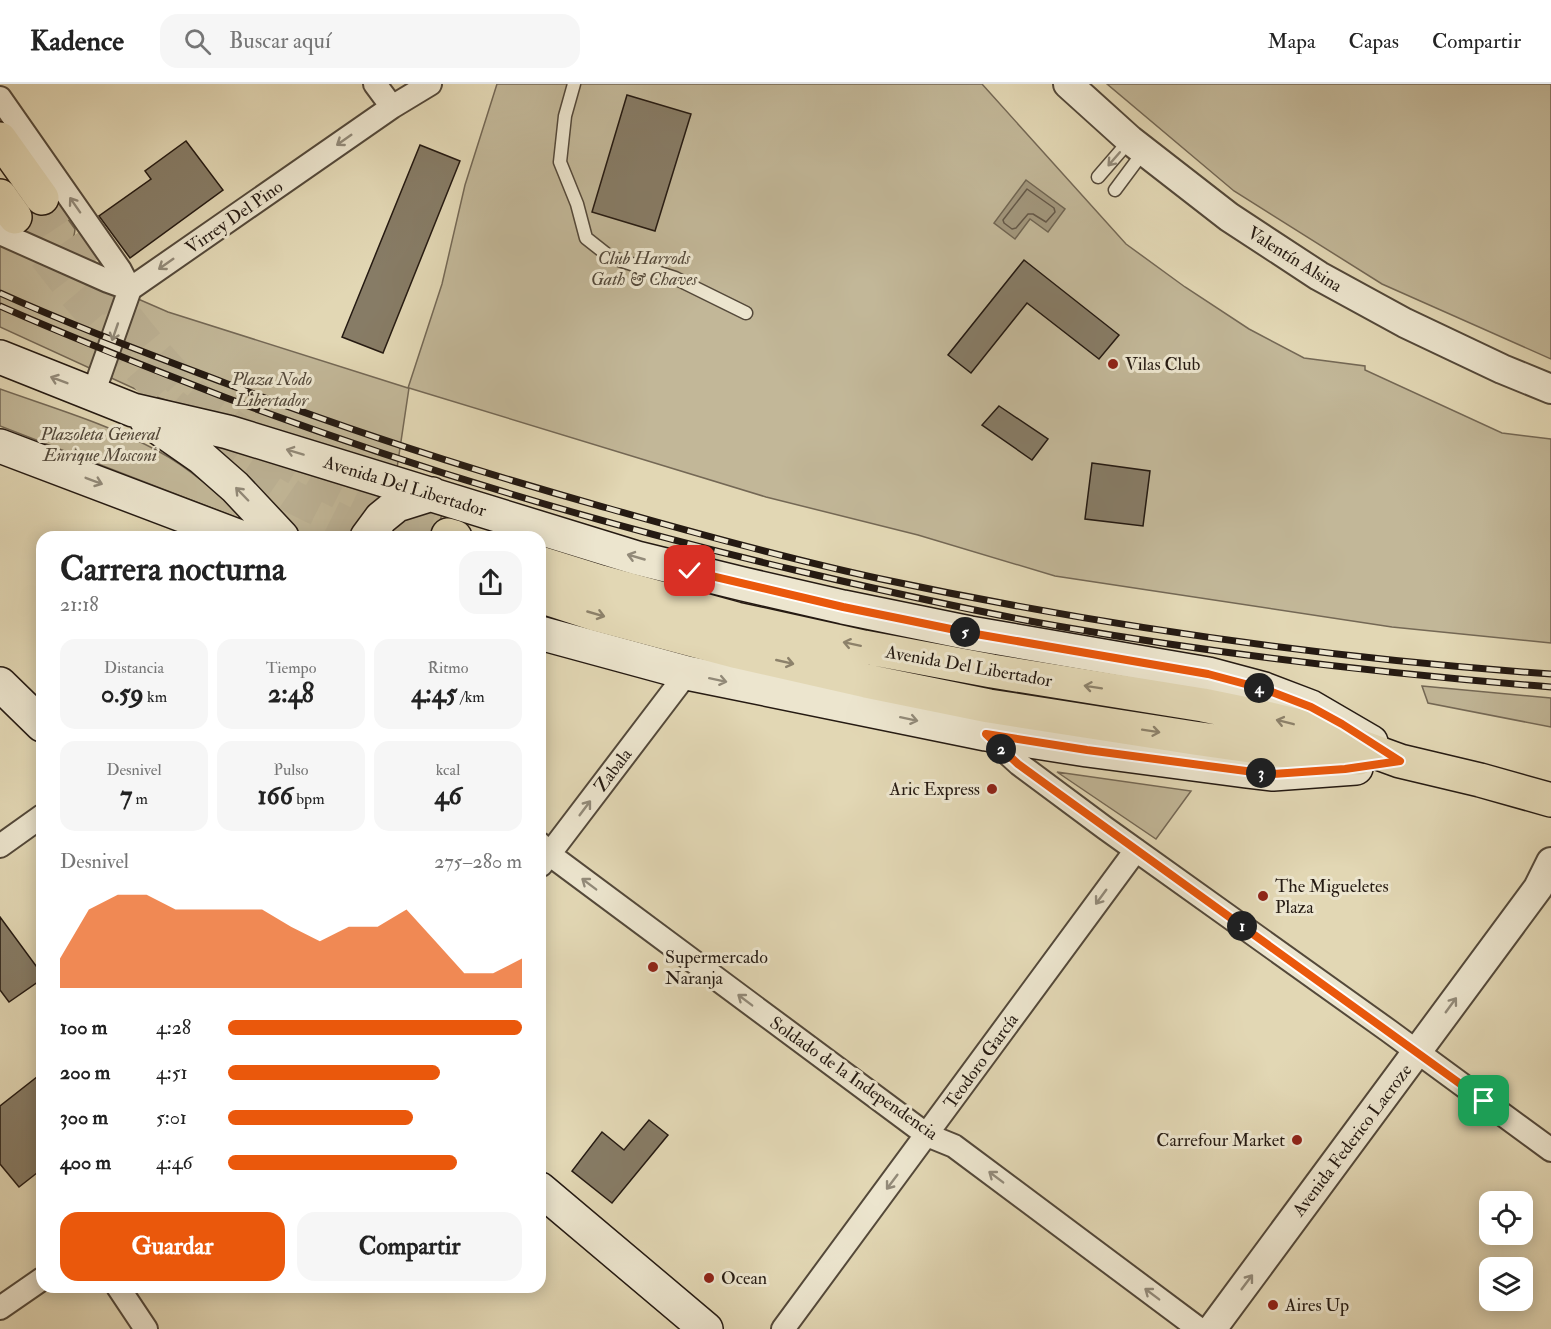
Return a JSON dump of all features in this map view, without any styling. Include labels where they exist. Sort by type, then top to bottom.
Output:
[{"type":"main road","points":[[0,139],[42,198]]},
{"type":"main road","name":"Avenida Del Libertador","points":[[0,357],[133,410],[228,432],[637,558],[843,607],[970,633],[1208,674],[1264,689],[1311,707],[1351,729],[1400,761]]},
{"type":"main road","points":[[133,410],[210,465],[235,487],[276,531]]},
{"type":"main road","points":[[0,446],[224,531]]},
{"type":"main road","points":[[371,531],[381,518],[397,505],[432,494]]},
{"type":"main road","name":"Avenida Del Libertador","points":[[546,565],[736,619],[864,647],[992,671],[1203,705],[1266,718],[1312,729],[1400,761],[1551,800]]},
{"type":"main road","name":"Avenida Del Libertador","points":[[546,598],[595,614],[738,652],[989,706],[1307,754],[1400,761]]},
{"type":"main road","name":"Avenida Del Libertador","points":[[546,635],[687,673],[986,734],[1087,750],[1273,774],[1345,769],[1400,761]]},
{"type":"main road","points":[[0,684],[36,719]]},
{"type":"main road","points":[[546,1194],[706,1329]]},
{"type":"street","points":[[375,84],[392,107]]},
{"type":"street","name":"Virrey Del Pino","points":[[130,289],[392,107],[430,84]]},
{"type":"street","name":"Valentín Alsina","points":[[1068,84],[1137,146],[1229,217],[1319,276],[1405,323],[1502,369],[1551,389]]},
{"type":"street","points":[[0,98],[120,270],[130,289],[93,394]]},
{"type":"street","points":[[5,215],[62,260],[130,289]]},
{"type":"street","points":[[62,260],[76,257],[86,248],[91,229]]},
{"type":"street","name":"Zabala","points":[[546,851],[687,673]]},
{"type":"street","points":[[986,734],[1018,764],[1551,1150]]},
{"type":"street","points":[[0,846],[36,820]]},
{"type":"street","name":"Teodoro García","points":[[783,1329],[1136,850]]},
{"type":"street","name":"Soldado de la Independencia","points":[[546,857],[927,1135],[954,1146],[1199,1329]]},
{"type":"street","name":"Avenida Federico Lacroze","points":[[1212,1329],[1538,888],[1551,862]]},
{"type":"street","points":[[0,1308],[36,1283]]},
{"type":"street","points":[[122,1293],[146,1329]]},
{"type":"lane","points":[[573,84],[565,116],[560,162],[577,204],[586,238],[610,257],[675,278],[746,313]]},
{"type":"lane","points":[[1098,177],[1137,146]]},
{"type":"lane","points":[[1114,190],[1137,146]]},
{"type":"green space","points":[[497,84],[982,84],[1126,244],[1185,287],[1249,329],[1304,358],[1365,366],[1365,370],[1502,433],[1551,439],[1551,643],[1392,627],[1055,576],[918,535],[766,497],[409,388],[397,468],[263,431],[144,393],[0,327],[0,239],[168,312],[408,388],[442,284],[465,185]]},
{"type":"green space","points":[[1107,84],[1551,84],[1551,359],[1382,284],[1234,191]]},
{"type":"green space","points":[[50,194],[75,229],[74,237],[69,243],[59,248],[5,229]]},
{"type":"green space","name":"Plazoleta General Enrique Mosconi","points":[[0,389],[100,425],[158,451],[194,475],[248,522],[0,426]]},
{"type":"green space","points":[[200,437],[379,494],[379,500],[353,531],[295,531],[251,484]]},
{"type":"green space","points":[[428,511],[443,512],[436,531],[384,531],[390,524]]},
{"type":"green space","points":[[1422,686],[1551,698],[1551,727],[1428,703]]},
{"type":"green space","points":[[1057,772],[1191,791],[1156,839]]},
{"type":"water","points":[[1026,180],[1065,209],[1048,232],[1030,219],[1015,239],[994,223]]},
{"type":"building","points":[[627,95],[691,114],[655,231],[592,212]]},
{"type":"building","points":[[186,141],[223,190],[130,258],[99,216],[151,179],[145,171]]},
{"type":"building","points":[[420,145],[460,161],[383,353],[342,337]]},
{"type":"building","points":[[1024,260],[1119,335],[1099,359],[1027,303],[971,373],[948,355]]},
{"type":"building","points":[[999,406],[1048,439],[1032,460],[982,425]]},
{"type":"building","points":[[1092,463],[1150,471],[1143,526],[1085,519]]},
{"type":"building","points":[[0,917],[36,966],[36,983],[9,1002],[0,990]]},
{"type":"building","points":[[36,1078],[36,1174],[19,1187],[0,1164],[0,1106]]},
{"type":"building","points":[[649,1120],[668,1135],[612,1203],[572,1171],[602,1132],[624,1150]]},
{"type":"tunnel","points":[[42,198],[127,319],[188,389],[212,410],[271,453],[335,490],[387,515],[435,531]]},
{"type":"tunnel","points":[[15,217],[75,294],[165,398],[242,462],[293,497],[361,531]]},
{"type":"railway","points":[[0,293],[55,317],[272,401],[367,434],[559,494],[709,537],[812,563],[964,596],[1214,638],[1382,659],[1551,674]]},
{"type":"railway","points":[[0,306],[196,386],[366,448],[511,494],[729,554],[965,608],[1124,637],[1306,663],[1551,687]]},
{"type":"place","name":"Vilas Club","points":[[1113,364]]},
{"type":"place","name":"Aric Express","points":[[992,789]]},
{"type":"place","name":"The Migueletes Plaza","points":[[1263,896]]},
{"type":"place","name":"Supermercado Naranja","points":[[653,967]]},
{"type":"place","name":"Carrefour Market","points":[[1297,1140]]},
{"type":"place","name":"Ocean","points":[[709,1278]]},
{"type":"place","name":"Aires Up","points":[[1273,1305]]},
{"type":"route","points":[[690,571],[843,607],[970,633],[1208,674],[1264,689],[1311,707],[1369,740],[1400,761],[1345,769],[1273,774],[1087,750],[986,734],[1018,764],[1484,1101]]},
{"type":"park label","name":"Club Harrods Gath & Chaves","points":[[644,268]]},
{"type":"park label","name":"Plaza Nodo Libertador","points":[[272,389]]}]
